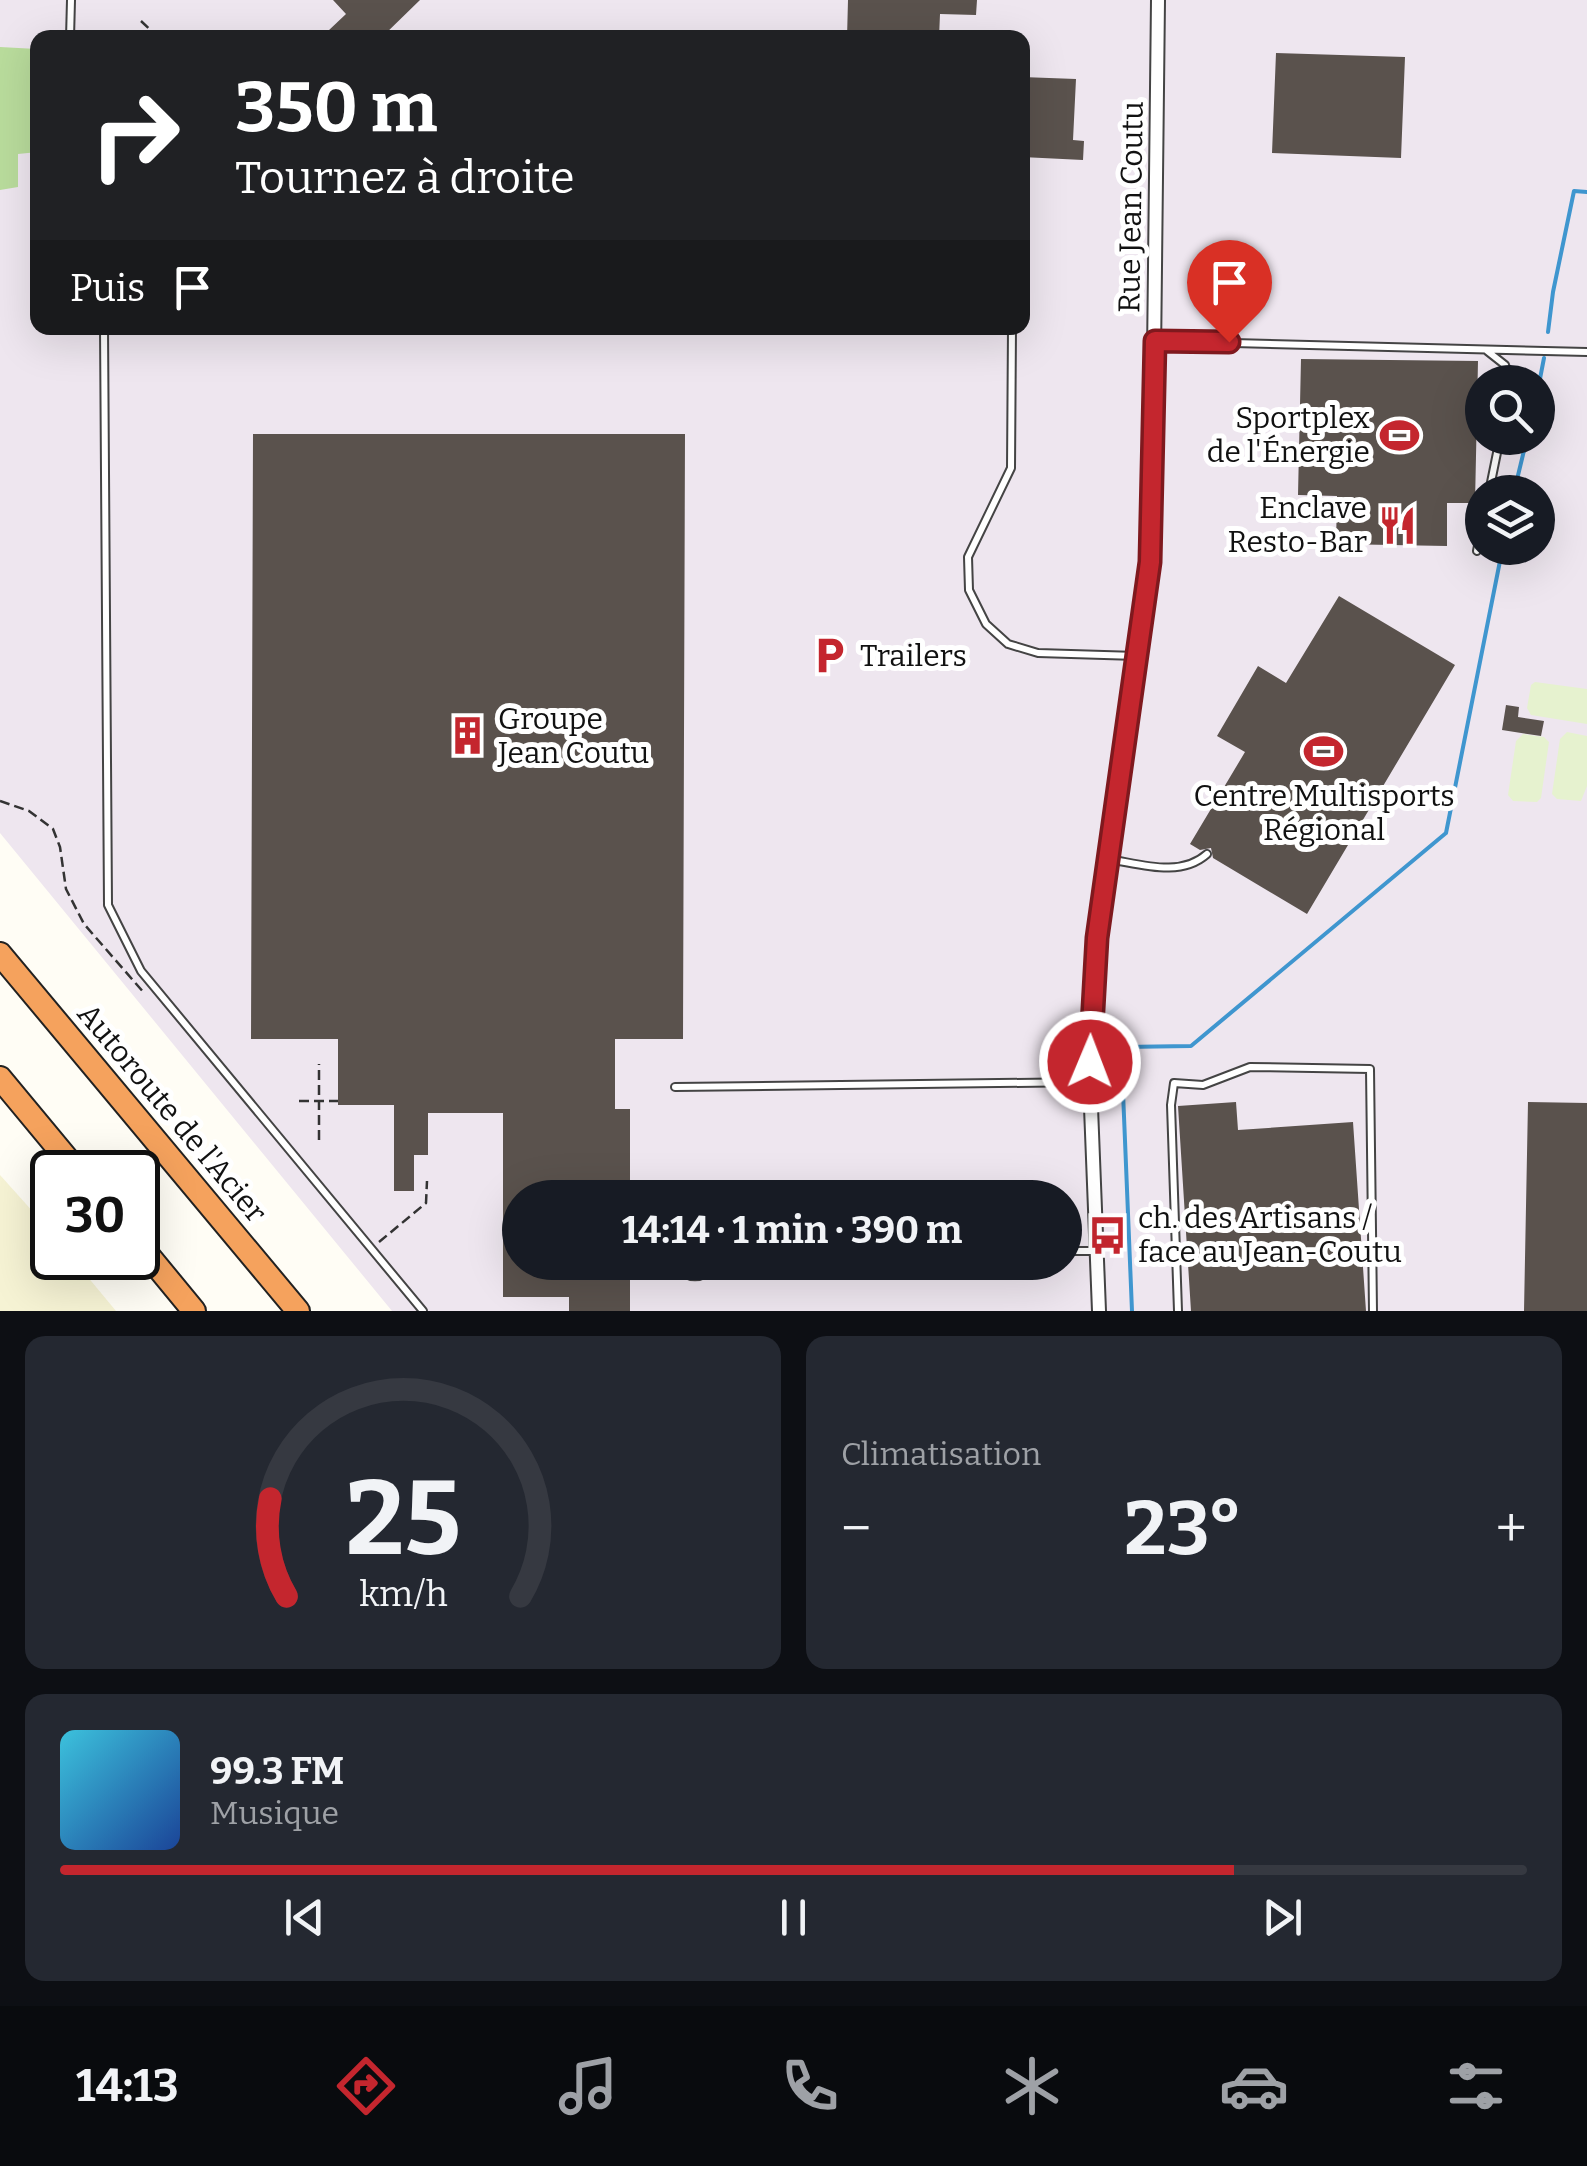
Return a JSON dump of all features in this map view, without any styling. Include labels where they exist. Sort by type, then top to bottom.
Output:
[{"type":"highway","name":"Autoroute de l'Acier","points":[[0,954],[298,1311]]},
{"type":"highway","points":[[0,1078],[60,1150]]},
{"type":"highway","points":[[160,1270],[194,1311]]},
{"type":"street","name":"Rue Jean Coutu","points":[[1099,1311],[1090,1082],[1093,972],[1139,656],[1152,534],[1158,0]]},
{"type":"lane","points":[[70,30],[71,0]]},
{"type":"lane","points":[[104,335],[108,905],[142,971],[423,1311]]},
{"type":"lane","points":[[1012,335],[1011,468],[968,557],[969,590],[986,624],[1008,644],[1038,653],[1139,656]]},
{"type":"lane","points":[[1155,341],[1587,352]]},
{"type":"lane","points":[[1485,349],[1503,365]]},
{"type":"lane","points":[[1108,858],[1184,868],[1207,854]]},
{"type":"lane","points":[[1178,1311],[1171,1105],[1174,1084],[1204,1084],[1250,1068],[1370,1068],[1373,1311]]},
{"type":"lane","points":[[676,1087],[1090,1082]]},
{"type":"lane","points":[[1082,1250],[1096,1250]]},
{"type":"path","points":[[141,22],[150,30]]},
{"type":"path","points":[[319,1064],[319,1140]]},
{"type":"path","points":[[298,1101],[338,1101]]},
{"type":"shaded area","points":[[0,0],[1587,0],[1587,1311],[392,1311],[0,833]]},
{"type":"shaded area","points":[[0,1175],[30,1208],[30,1280],[90,1280],[116,1311],[0,1311]]},
{"type":"green space","points":[[0,47],[30,49],[30,153],[18,154],[18,187],[0,190]]},
{"type":"green space","points":[[1535,682],[1587,689],[1587,724],[1531,715],[1527,708]]},
{"type":"green space","points":[[1567,732],[1587,736],[1587,786],[1581,801],[1557,799],[1552,794],[1560,739]]},
{"type":"green space","points":[[1523,734],[1544,737],[1549,742],[1541,798],[1537,802],[1513,801],[1508,795],[1516,741]]},
{"type":"building","points":[[333,0],[420,0],[389,30],[329,30],[346,14]]},
{"type":"building","points":[[848,0],[977,0],[976,15],[940,14],[939,30],[847,30]]},
{"type":"building","points":[[1276,53],[1405,57],[1401,158],[1272,153]]},
{"type":"building","points":[[1030,77],[1076,79],[1073,140],[1084,141],[1083,160],[1030,157]]},
{"type":"building","points":[[1301,359],[1478,361],[1478,365],[1465,365],[1465,455],[1476,455],[1476,475],[1465,475],[1465,503],[1447,503],[1447,546],[1336,544],[1337,496],[1298,495]]},
{"type":"building","name":"Groupe Jean Coutu","points":[[253,434],[685,434],[683,1039],[615,1039],[615,1109],[630,1109],[630,1180],[503,1180],[503,1113],[428,1113],[428,1155],[414,1155],[414,1191],[394,1191],[394,1105],[338,1105],[338,1039],[251,1039]]},
{"type":"building","points":[[1339,596],[1455,665],[1307,914],[1213,858],[1211,848],[1200,850],[1190,844],[1245,752],[1217,736],[1258,666],[1286,683]]},
{"type":"building","points":[[1506,705],[1519,707],[1518,717],[1544,721],[1541,736],[1502,730]]},
{"type":"building","points":[[1236,1102],[1238,1130],[1353,1122],[1366,1311],[1191,1311],[1178,1106]]},
{"type":"building","points":[[1528,1102],[1587,1103],[1587,1311],[1524,1311]]},
{"type":"building","name":"Groupe Jean Coutu","points":[[503,1280],[630,1280],[630,1311],[569,1311],[569,1297],[503,1297]]},
{"type":"waterway","points":[[1548,332],[1574,191],[1587,192]]},
{"type":"waterway","points":[[1543,365],[1544,358]]},
{"type":"waterway","points":[[1518,475],[1523,455]]},
{"type":"waterway","points":[[1122,1068],[1122,1047],[1191,1046],[1446,833],[1499,565]]},
{"type":"waterway","points":[[1123,1092],[1132,1311]]},
{"type":"place","name":"Sportplex de l'Énergie","points":[[1400,435]]},
{"type":"place","name":"Enclave Resto-Bar","points":[[1397,525]]},
{"type":"place","name":"Trailers","points":[[830,656]]},
{"type":"place","name":"Groupe Jean Coutu","points":[[468,736]]},
{"type":"place","name":"Centre Multisports Régional","points":[[1324,752]]},
{"type":"place","name":"ch. des Artisans / face au Jean-Coutu","points":[[1108,1235]]},
{"type":"route","points":[[1090,1062],[1097,938],[1150,562],[1155,341],[1229,342]]}]
